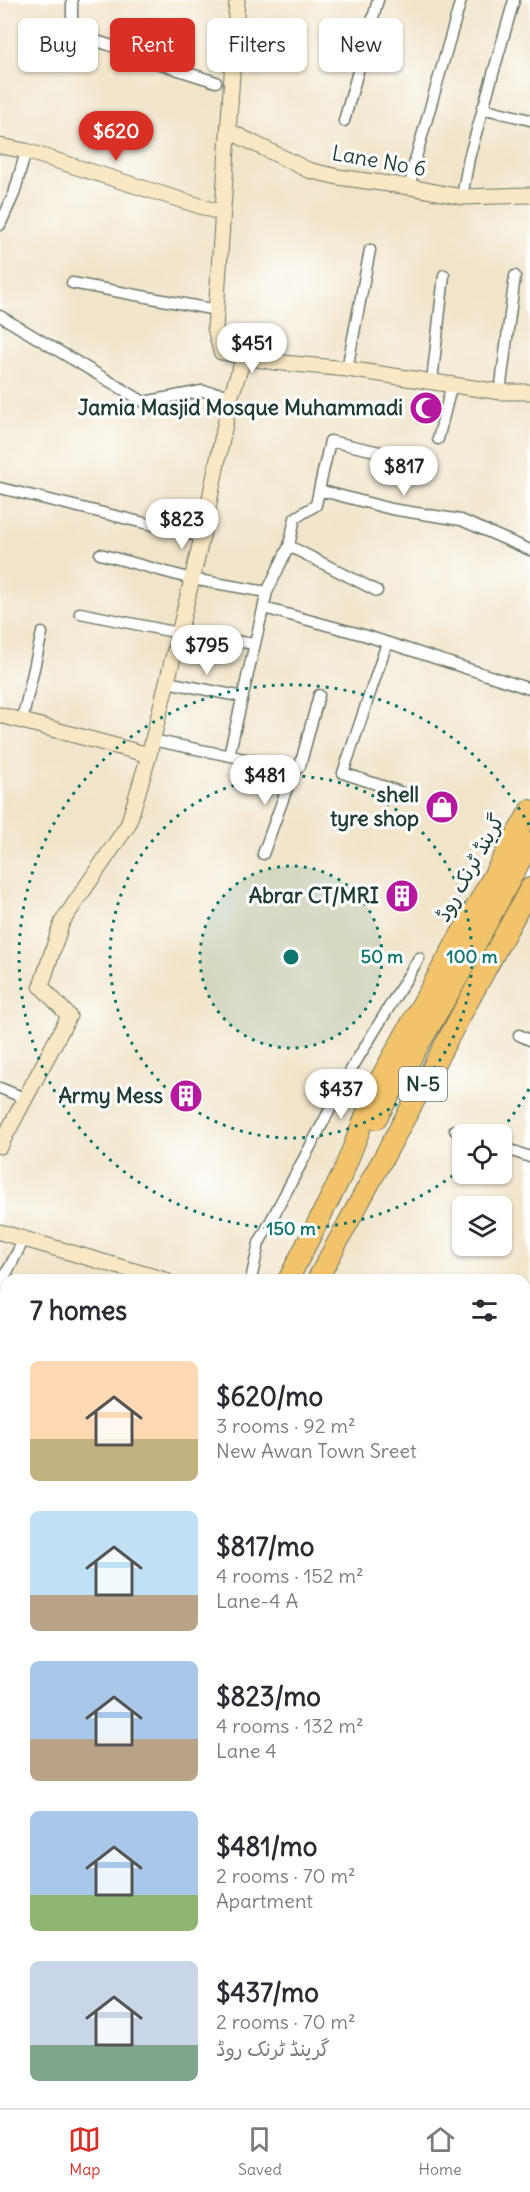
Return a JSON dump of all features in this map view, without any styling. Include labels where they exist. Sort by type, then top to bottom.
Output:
[{"type":"highway","name":"گرینڈ ٹرنک روڈ","points":[[342,1175],[380,1079],[530,810]]},
{"type":"highway","name":"گرینڈ ٹرنک روڈ","points":[[291,1274],[342,1175],[457,979],[530,843]]},
{"type":"highway","name":"N-5","points":[[320,1274],[530,888]]},
{"type":"street","points":[[72,0],[72,33],[216,82]]},
{"type":"street","points":[[237,0],[215,328],[221,352],[273,362],[347,369],[500,392],[530,392]]},
{"type":"street","points":[[344,121],[378,0]]},
{"type":"street","points":[[410,187],[414,164],[461,0]]},
{"type":"street","points":[[462,197],[482,108],[514,0]]},
{"type":"street","points":[[482,108],[530,120]]},
{"type":"street","name":"Lane No 6","points":[[229,131],[308,170],[338,177],[462,197],[530,195]]},
{"type":"street","points":[[0,146],[26,151],[222,213]]},
{"type":"street","points":[[0,225],[14,194],[26,151]]},
{"type":"street","points":[[347,369],[370,250]]},
{"type":"street","points":[[432,381],[444,275]]},
{"type":"street","points":[[500,392],[515,276]]},
{"type":"street","points":[[72,283],[216,310]]},
{"type":"street","points":[[0,316],[144,402],[202,391],[231,395]]},
{"type":"street","points":[[0,1146],[69,1016],[41,986],[62,922],[128,825],[150,748],[192,579],[231,395],[245,355]]},
{"type":"street","points":[[438,440],[452,384]]},
{"type":"street","points":[[229,755],[267,592],[288,546],[295,518],[316,505],[330,441],[389,454]]},
{"type":"street","points":[[0,488],[202,537]]},
{"type":"street","points":[[319,490],[391,509],[461,520],[530,550]]},
{"type":"street","points":[[288,546],[377,591]]},
{"type":"street","points":[[100,554],[192,579],[267,592]]},
{"type":"street","points":[[264,608],[387,643],[530,689]]},
{"type":"street","points":[[80,613],[179,633],[255,644]]},
{"type":"street","points":[[22,721],[42,633]]},
{"type":"street","points":[[387,643],[343,773],[399,792]]},
{"type":"street","points":[[167,682],[243,697]]},
{"type":"street","points":[[0,715],[150,748],[229,755],[297,769],[300,766],[319,695]]},
{"type":"street","points":[[263,854],[294,769]]},
{"type":"street","points":[[252,1274],[259,1243],[352,1068],[419,958]]},
{"type":"street","points":[[519,1035],[530,1041]]},
{"type":"street","points":[[0,1088],[24,1098]]},
{"type":"street","points":[[512,1151],[530,1157]]},
{"type":"street","points":[[0,1233],[144,1274]]},
{"type":"street","points":[[6,1274],[24,1239]]},
{"type":"place","name":"Jamia Masjid Mosque Muhammadi","points":[[426,408]]},
{"type":"place","name":"shell tyre shop","points":[[442,807]]},
{"type":"place","name":"Abrar CT/MRI","points":[[402,896]]},
{"type":"place","name":"Army Mess","points":[[186,1096]]}]
